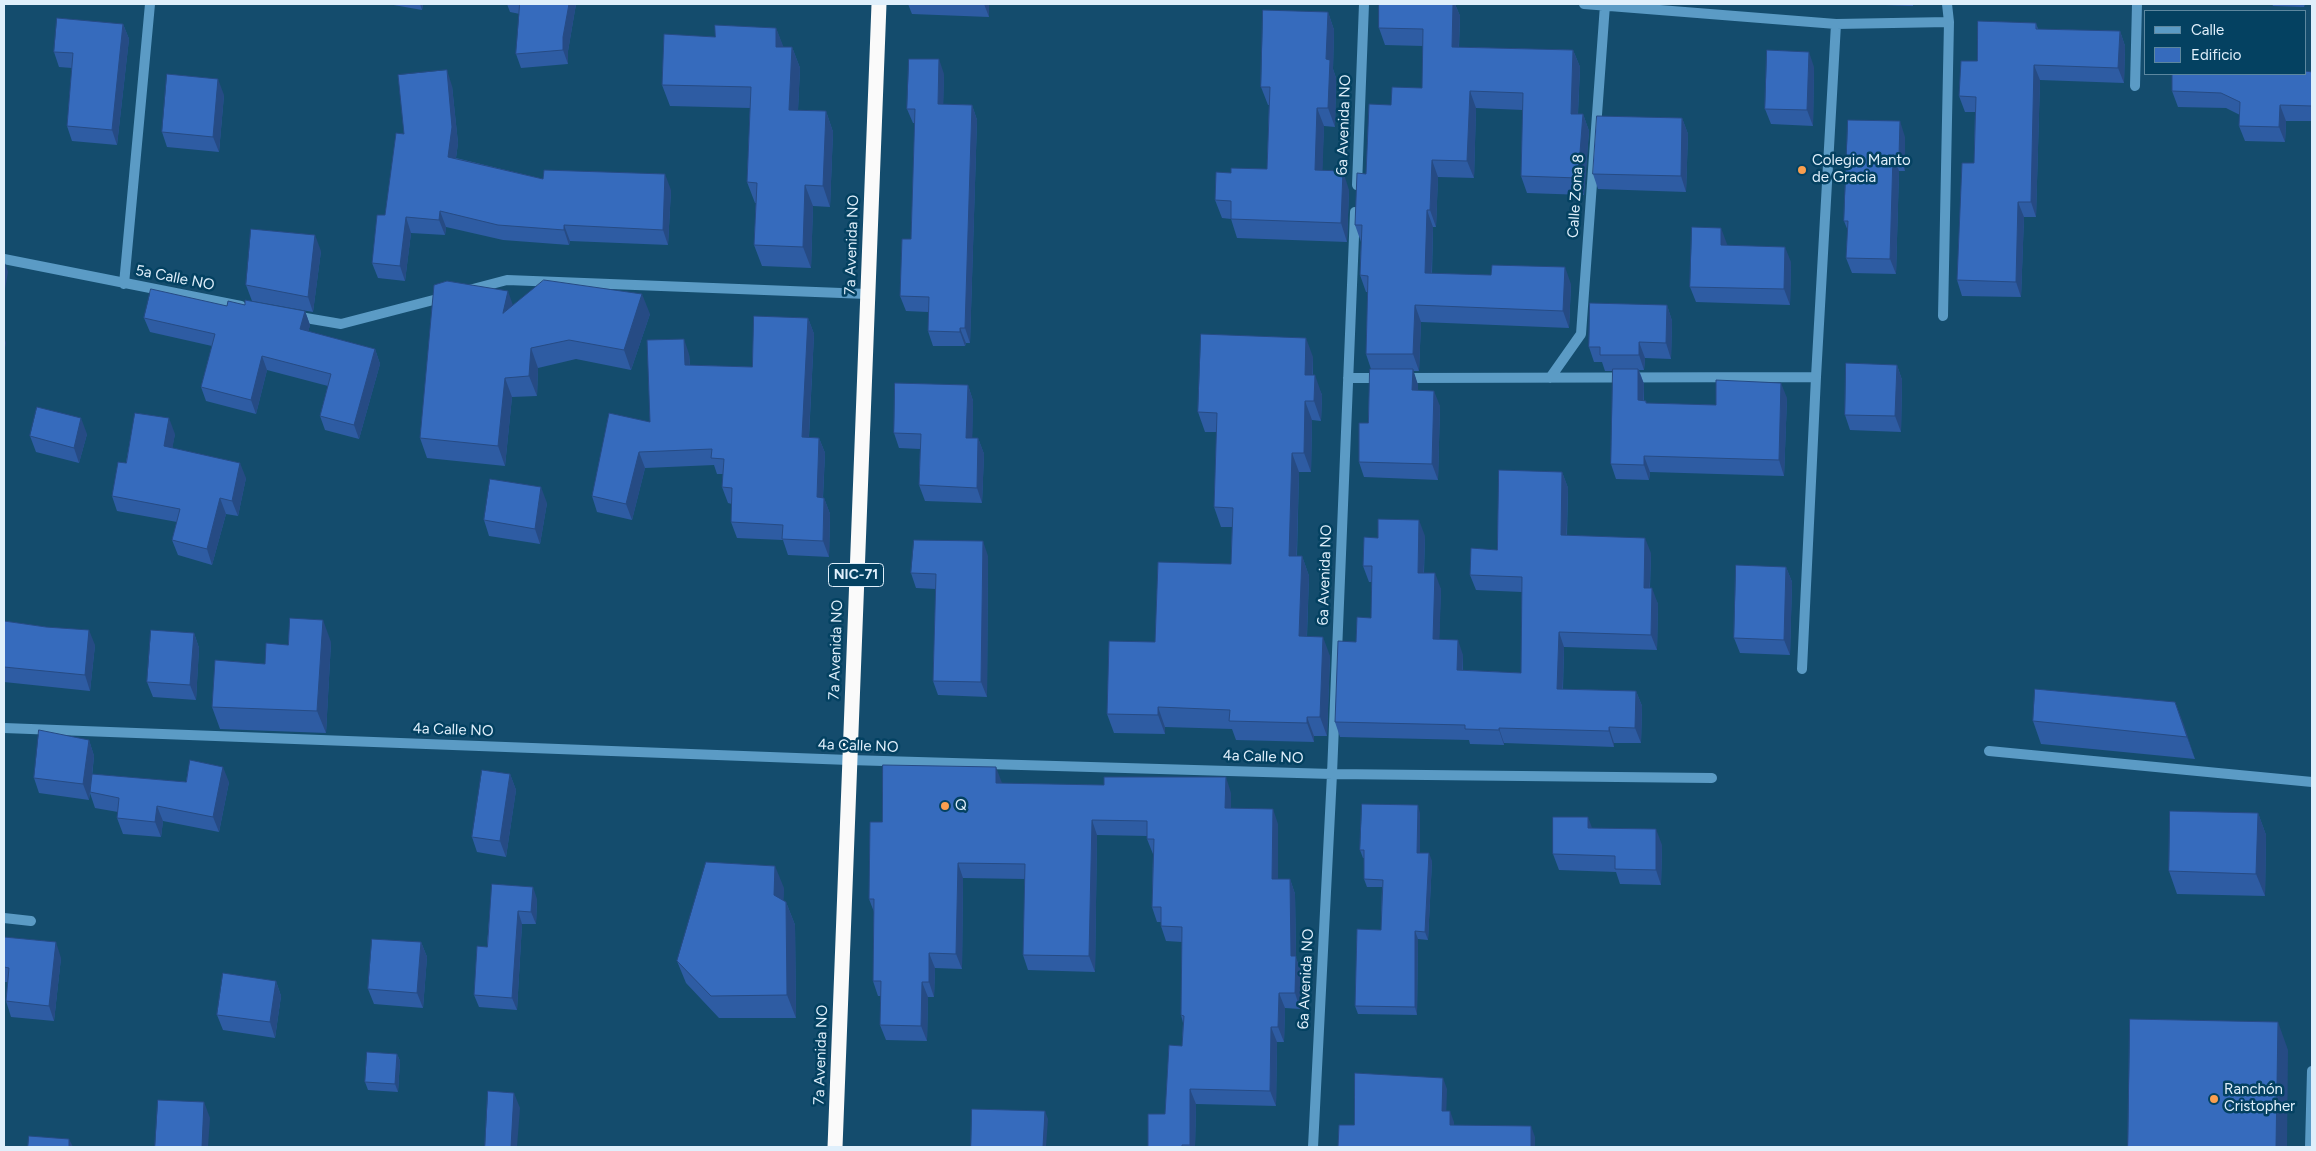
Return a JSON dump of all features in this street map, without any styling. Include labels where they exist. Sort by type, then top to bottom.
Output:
[{"type":"highway","name":"7a Avenida NO","points":[[836,1147],[849,760],[879,4]]},
{"type":"street","points":[[124,284],[150,4]]},
{"type":"street","name":"6a Avenida NO","points":[[1313,1147],[1332,774],[1364,4]]},
{"type":"street","points":[[1584,4],[1836,24],[1949,22]]},
{"type":"street","points":[[1943,316],[1949,22],[1947,4]]},
{"type":"street","points":[[2135,86],[2137,4]]},
{"type":"street","name":"Calle Zona 8","points":[[1550,378],[1581,334],[1605,6]]},
{"type":"street","points":[[1802,669],[1836,24]]},
{"type":"street","name":"5a Calle NO","points":[[4,259],[252,308]]},
{"type":"street","points":[[282,313],[341,324],[507,280],[867,294]]},
{"type":"street","points":[[1348,378],[1816,377]]},
{"type":"street","name":"4a Calle NO","points":[[4,728],[849,760],[1332,774],[1712,778]]},
{"type":"street","points":[[1989,751],[2312,782]]},
{"type":"street","points":[[4,918],[31,920]]},
{"type":"street","points":[[2310,1147],[2312,1071]]},
{"type":"building","points":[[520,4],[569,4],[563,37],[563,50],[516,54]]},
{"type":"building","points":[[1379,4],[1453,4],[1452,47],[1573,50],[1571,114],[1583,114],[1578,178],[1521,176],[1523,93],[1470,91],[1467,161],[1432,160],[1430,210],[1427,210],[1425,273],[1491,275],[1492,265],[1565,267],[1563,311],[1415,305],[1413,354],[1366,354],[1368,276],[1360,275],[1362,225],[1355,225],[1357,173],[1366,174],[1369,104],[1391,105],[1392,87],[1422,88],[1423,29],[1379,28]]},
{"type":"building","points":[[1263,10],[1328,12],[1326,59],[1330,60],[1328,108],[1317,108],[1315,170],[1343,171],[1341,223],[1231,219],[1231,201],[1215,200],[1216,172],[1231,173],[1231,168],[1267,169],[1270,87],[1261,87]]},
{"type":"building","points":[[57,18],[123,24],[112,130],[67,126],[73,53],[54,52]]},
{"type":"building","points":[[1978,21],[2036,23],[2036,29],[2120,31],[2118,68],[2034,65],[2031,202],[2018,202],[2016,282],[1957,280],[1962,163],[1974,163],[1976,97],[1959,96],[1961,61],[1977,61]]},
{"type":"building","points":[[715,25],[776,28],[776,47],[792,47],[789,110],[826,111],[823,186],[805,185],[803,247],[754,245],[757,183],[747,182],[751,87],[662,85],[664,34],[715,37]]},
{"type":"building","points":[[1767,50],[1809,52],[1807,110],[1765,109]]},
{"type":"building","points":[[909,59],[939,59],[938,104],[972,105],[965,328],[960,328],[960,332],[928,331],[929,297],[900,296],[902,239],[911,239],[915,109],[907,109]]},
{"type":"building","points":[[447,70],[452,127],[448,157],[543,179],[544,170],[665,174],[663,230],[564,225],[564,230],[498,225],[440,211],[439,220],[406,217],[400,266],[372,263],[377,215],[385,215],[396,133],[404,134],[398,75]]},
{"type":"building","points":[[2306,71],[2312,72],[2312,106],[2280,105],[2279,127],[2239,126],[2240,102],[2221,93],[2172,91],[2172,75],[2306,75]]},
{"type":"building","points":[[167,74],[218,79],[213,137],[162,132]]},
{"type":"building","points":[[1597,116],[1682,118],[1681,176],[1593,174]]},
{"type":"building","points":[[1848,120],[1900,121],[1899,156],[1893,155],[1890,259],[1846,258],[1848,221],[1844,221]]},
{"type":"building","points":[[1692,227],[1721,228],[1721,245],[1785,247],[1784,289],[1690,287]]},
{"type":"building","points":[[251,229],[315,235],[308,297],[246,285]]},
{"type":"building","points":[[544,280],[642,294],[624,350],[569,340],[531,348],[529,376],[505,378],[498,446],[420,438],[434,285],[447,281],[508,291],[503,313]]},
{"type":"building","points":[[151,289],[227,306],[228,301],[245,305],[245,300],[305,311],[300,329],[375,349],[354,425],[320,416],[331,374],[262,356],[251,400],[201,387],[215,334],[144,318]]},
{"type":"building","points":[[1590,303],[1667,305],[1666,343],[1639,342],[1639,355],[1600,355],[1600,347],[1589,347]]},
{"type":"building","points":[[754,316],[808,318],[802,437],[819,438],[817,497],[824,498],[823,541],[782,539],[783,525],[731,522],[732,488],[722,487],[724,459],[711,458],[712,449],[639,452],[626,504],[592,496],[609,413],[650,422],[647,340],[684,339],[685,365],[752,367]]},
{"type":"building","points":[[1201,334],[1306,338],[1305,375],[1315,375],[1314,401],[1305,401],[1304,453],[1292,453],[1289,556],[1302,556],[1299,636],[1323,637],[1320,717],[1307,717],[1307,723],[1229,721],[1230,710],[1158,707],[1158,715],[1107,714],[1109,641],[1155,642],[1158,562],[1231,564],[1233,508],[1214,507],[1217,413],[1198,412]]},
{"type":"building","points":[[1846,363],[1897,365],[1895,416],[1845,415]]},
{"type":"building","points":[[1370,369],[1413,369],[1412,390],[1434,391],[1432,464],[1359,462],[1359,423],[1368,423]]},
{"type":"building","points":[[1613,369],[1638,369],[1638,400],[1646,401],[1646,403],[1716,405],[1716,380],[1781,383],[1779,460],[1644,456],[1644,465],[1611,464]]},
{"type":"building","points":[[895,383],[968,385],[966,438],[978,438],[977,488],[919,485],[921,434],[894,433]]},
{"type":"building","points":[[37,407],[81,418],[74,448],[30,436]]},
{"type":"building","points":[[135,413],[169,418],[164,446],[240,463],[232,501],[220,498],[207,549],[172,540],[180,509],[112,496],[118,462],[126,463]]},
{"type":"building","points":[[1499,470],[1562,472],[1561,535],[1645,538],[1644,588],[1652,588],[1651,635],[1559,632],[1557,689],[1636,691],[1635,728],[1609,727],[1609,731],[1499,728],[1499,730],[1465,729],[1465,725],[1335,722],[1338,641],[1356,642],[1357,617],[1371,618],[1372,566],[1363,566],[1364,537],[1378,538],[1378,519],[1419,520],[1418,573],[1435,573],[1433,639],[1458,640],[1457,670],[1521,673],[1522,577],[1470,575],[1471,548],[1497,550]]},
{"type":"building","points":[[490,479],[541,487],[535,529],[484,520]]},
{"type":"building","points":[[914,540],[983,541],[981,682],[933,681],[936,574],[911,573]]},
{"type":"building","points":[[1736,565],[1786,567],[1784,640],[1734,638]]},
{"type":"building","points":[[290,618],[323,620],[317,711],[212,707],[215,660],[265,664],[266,643],[288,645]]},
{"type":"building","points":[[4,621],[46,627],[89,630],[85,675],[4,667]]},
{"type":"building","points":[[151,630],[194,633],[190,685],[147,682]]},
{"type":"building","points":[[2035,689],[2175,702],[2187,737],[2033,721]]},
{"type":"building","points":[[39,730],[89,740],[83,784],[34,778]]},
{"type":"building","points":[[190,760],[223,767],[213,817],[157,806],[155,822],[117,818],[119,798],[90,792],[92,774],[186,782]]},
{"type":"building","points":[[883,765],[996,767],[996,783],[1104,785],[1104,777],[1226,777],[1225,808],[1273,809],[1272,879],[1290,879],[1291,956],[1296,956],[1295,993],[1279,993],[1278,1027],[1271,1027],[1270,1091],[1190,1089],[1190,1145],[1182,1145],[1182,1147],[1148,1147],[1148,1114],[1165,1114],[1169,1045],[1182,1046],[1184,1016],[1181,1015],[1182,927],[1161,926],[1161,907],[1152,907],[1154,839],[1147,839],[1147,821],[1092,820],[1089,956],[1023,955],[1025,864],[958,863],[956,954],[929,953],[929,982],[922,982],[921,1026],[880,1025],[881,981],[873,981],[874,899],[869,899],[870,822],[882,822]]},
{"type":"building","points":[[482,770],[510,774],[500,841],[472,837]]},
{"type":"building","points":[[1362,804],[1418,805],[1417,853],[1429,853],[1425,932],[1415,931],[1415,1007],[1355,1006],[1357,929],[1381,930],[1383,880],[1364,879],[1364,850],[1360,850]]},
{"type":"building","points":[[2170,811],[2258,813],[2256,874],[2169,871]]},
{"type":"building","points":[[1553,817],[1588,817],[1588,828],[1656,829],[1656,870],[1615,869],[1615,856],[1553,854]]},
{"type":"building","points":[[706,862],[775,866],[774,895],[786,902],[787,995],[711,996],[677,961]]},
{"type":"building","points":[[492,884],[533,887],[531,912],[518,911],[512,998],[474,995],[477,946],[487,947]]},
{"type":"building","points":[[4,937],[56,942],[49,1006],[6,1001],[9,968],[4,967]]},
{"type":"building","points":[[372,939],[421,942],[417,993],[368,989]]},
{"type":"building","points":[[223,973],[276,981],[270,1022],[217,1015]]},
{"type":"building","name":"Ranchón Cristopher","points":[[2130,1019],[2278,1022],[2276,1147],[2128,1147]]},
{"type":"building","points":[[367,1052],[397,1054],[395,1084],[365,1082]]},
{"type":"building","points":[[1355,1073],[1443,1078],[1442,1111],[1450,1111],[1450,1125],[1531,1126],[1531,1147],[1338,1147],[1339,1125],[1354,1125]]},
{"type":"building","points":[[488,1091],[514,1093],[511,1147],[485,1147]]},
{"type":"building","points":[[158,1100],[204,1102],[202,1147],[155,1147]]},
{"type":"building","points":[[972,1109],[1045,1111],[1043,1147],[971,1147]]},
{"type":"building","points":[[29,1136],[69,1139],[69,1147],[28,1147]]},
{"type":"place","name":"Colegio Manto de Gracia","points":[[1802,170]]},
{"type":"place","name":"Q","points":[[945,806]]},
{"type":"place","name":"Ranchón Cristopher","points":[[2214,1099]]}]
